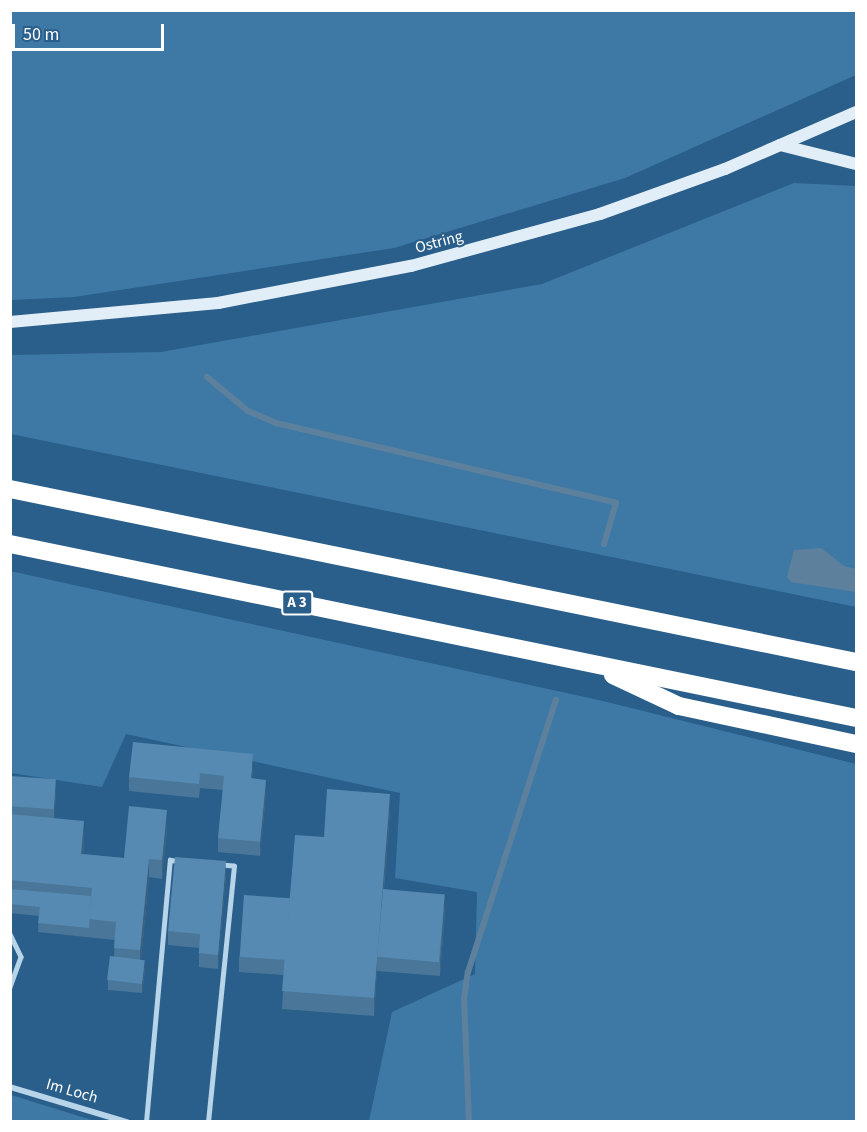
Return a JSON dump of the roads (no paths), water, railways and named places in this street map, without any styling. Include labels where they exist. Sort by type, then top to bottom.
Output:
[{"type":"highway","points":[[10,489],[856,662]]},
{"type":"highway","name":"A 3","points":[[10,544],[856,718]]},
{"type":"highway","points":[[584,661],[679,705],[856,744]]},
{"type":"main road","name":"Ostring","points":[[10,322],[218,303],[411,266],[600,214],[780,146],[856,112]]},
{"type":"main road","points":[[780,146],[856,164]]},
{"type":"street","name":"Im Loch","points":[[10,1087],[127,1122]]},
{"type":"lane","points":[[146,1122],[170,860],[192,862]]},
{"type":"lane","points":[[208,1122],[234,866],[213,864]]},
{"type":"lane","points":[[10,934],[21,957],[10,988]]},
{"type":"waterway","points":[[207,377],[248,411],[276,423],[616,503],[604,544]]},
{"type":"waterway","points":[[469,1122],[464,999],[468,972],[556,700]]}]
